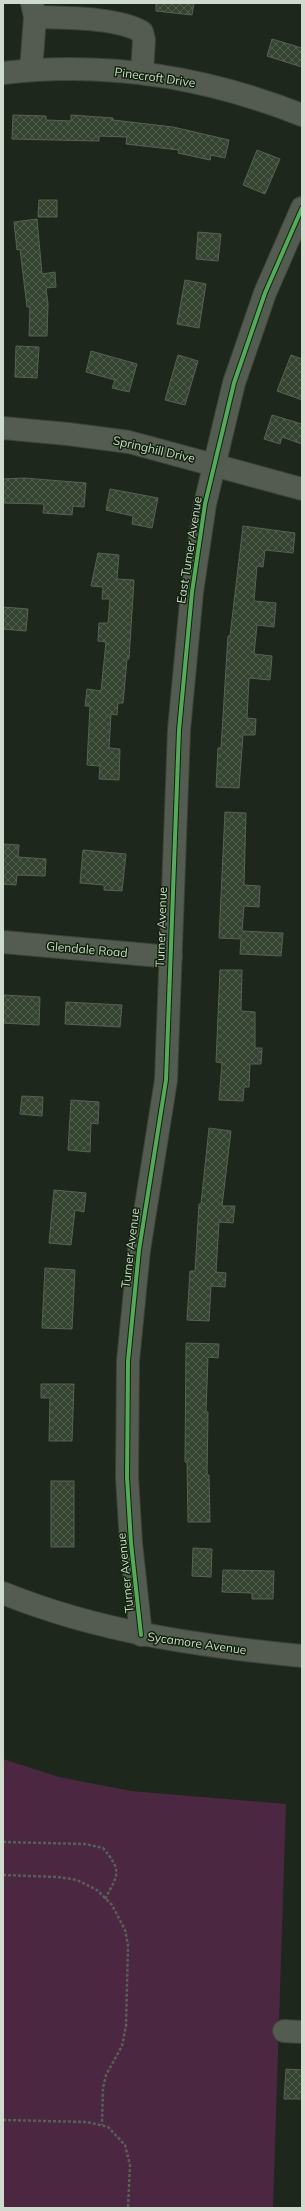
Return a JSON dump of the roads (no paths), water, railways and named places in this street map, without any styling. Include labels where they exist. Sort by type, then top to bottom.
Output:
[{"type":"street","points":[[31,70],[33,10],[134,27],[142,32],[144,40],[142,73]]},
{"type":"street","name":"Pinecroft Drive","points":[[3,73],[31,70],[84,69],[142,73],[178,78],[225,89],[302,115]]},
{"type":"street","name":"East Turner Avenue","points":[[173,864],[182,681],[192,592],[205,504],[223,424],[251,332],[302,208]]},
{"type":"street","name":"Springhill Drive","points":[[3,428],[68,434],[129,442],[302,489]]},
{"type":"street","name":"Turner Avenue","points":[[141,1635],[131,1543],[127,1477],[128,1361],[139,1250],[166,1080],[173,864]]},
{"type":"street","name":"Glendale Road","points":[[3,942],[171,957]]},
{"type":"street","name":"Sycamore Avenue","points":[[3,1593],[42,1608],[141,1635],[217,1648],[302,1656]]}]
